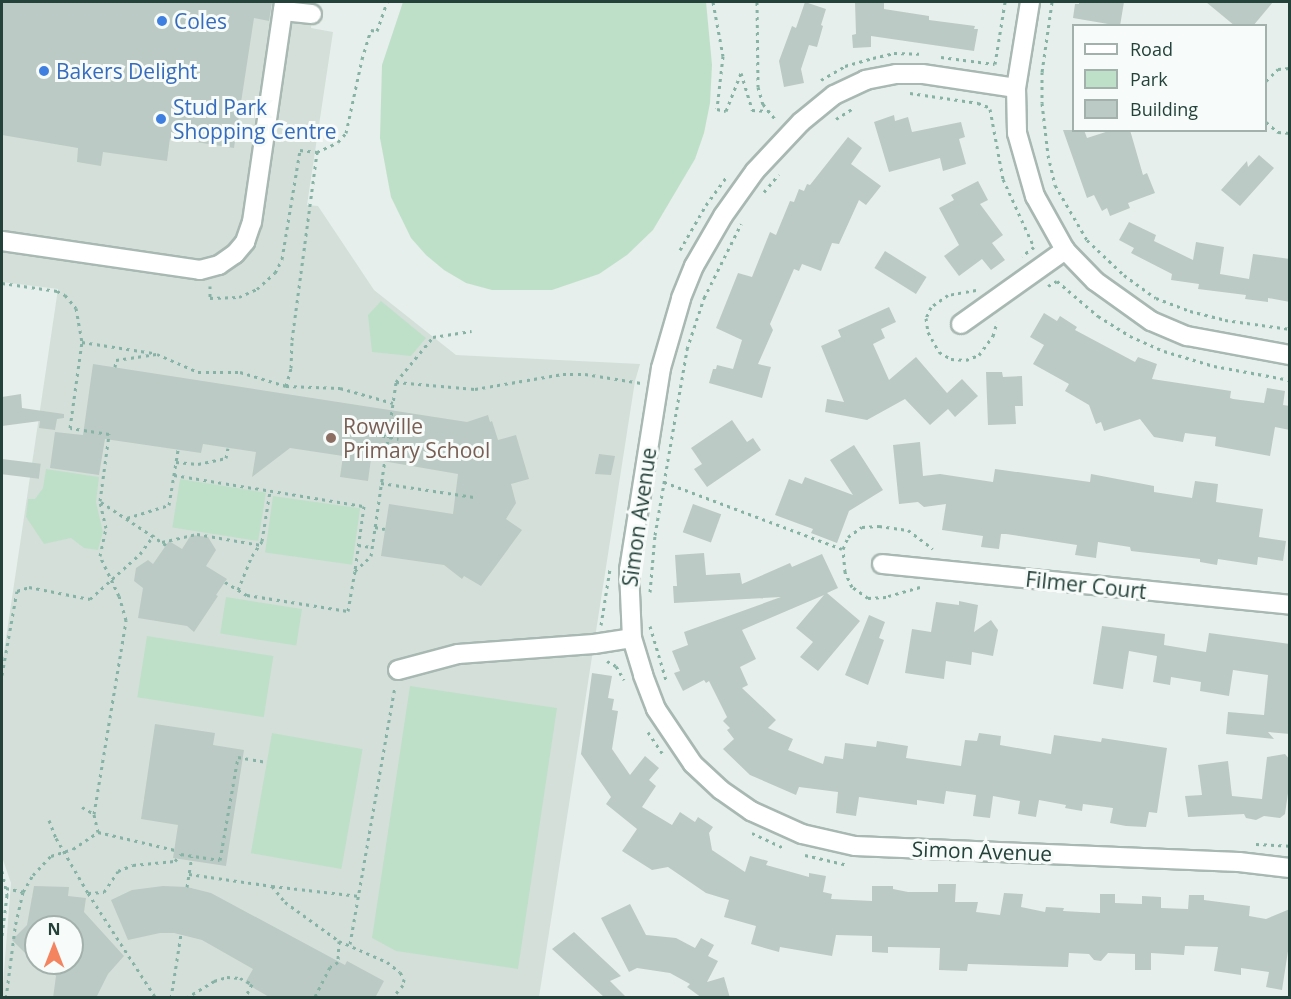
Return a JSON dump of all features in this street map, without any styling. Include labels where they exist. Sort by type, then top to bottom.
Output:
[{"type":"street","points":[[1029,2],[1016,88],[1017,134],[1024,166],[1049,224],[1065,250],[1095,281],[1151,321],[1187,336],[1290,354]]},
{"type":"street","points":[[2,241],[200,270],[219,265],[235,254],[245,242],[252,222],[284,6],[312,14]]},
{"type":"street","name":"Simon Avenue","points":[[1016,88],[922,74],[896,74],[866,80],[834,95],[801,122],[738,193],[694,266],[664,353],[629,570],[632,638],[656,709],[693,764],[721,790],[750,811],[802,834],[855,846],[1239,862],[1290,868]]},
{"type":"street","points":[[961,324],[1065,250]]},
{"type":"street","name":"Filmer Court","points":[[882,564],[1290,605]]},
{"type":"street","points":[[398,670],[458,654],[599,644],[632,638]]},
{"type":"path","points":[[286,386],[291,368],[292,340],[317,152],[338,142],[346,133],[362,58],[371,30],[377,31],[387,2]]},
{"type":"path","points":[[713,2],[723,56],[717,110],[726,111],[741,73],[752,110],[768,111]]},
{"type":"path","points":[[757,2],[758,87],[761,99],[776,120]]},
{"type":"path","points":[[995,64],[1005,2]]},
{"type":"path","points":[[1052,2],[1042,72],[1042,103],[1048,155],[1055,185],[1088,240],[1124,275],[1156,298],[1190,311],[1225,320],[1290,329]]},
{"type":"path","points":[[1267,80],[1278,69],[1290,68]]},
{"type":"path","points":[[901,94],[978,103],[990,108],[1003,179],[1034,248]]},
{"type":"path","points":[[829,123],[859,105]]},
{"type":"path","points":[[1267,123],[1278,132],[1290,133]]},
{"type":"path","points":[[762,194],[781,171]]},
{"type":"path","points":[[650,599],[655,535],[682,372],[695,323],[716,272],[742,222]]},
{"type":"path","points":[[2,283],[57,291],[65,295],[76,308],[82,342],[70,428],[109,434],[100,501],[106,528],[100,556],[112,580],[126,620],[94,814],[98,832]]},
{"type":"path","points":[[355,571],[370,559],[396,382],[433,337],[472,332]]},
{"type":"path","points":[[82,342],[157,354],[198,372],[240,372],[286,386],[340,388],[393,404]]},
{"type":"path","points":[[115,367],[116,360],[157,354]]},
{"type":"path","points":[[396,382],[475,389],[562,374],[585,374],[641,383],[639,394]]},
{"type":"path","points":[[375,434],[398,439]]},
{"type":"path","points":[[176,462],[198,464],[226,458],[228,448]]},
{"type":"path","points":[[128,518],[169,505],[178,450]]},
{"type":"path","points":[[174,475],[364,506],[348,611],[247,595],[225,582]]},
{"type":"path","points":[[664,482],[843,549]]},
{"type":"path","points":[[381,483],[474,497]]},
{"type":"path","points":[[238,590],[252,556],[261,545],[270,491]]},
{"type":"path","points":[[100,501],[166,545]]},
{"type":"path","points":[[375,527],[385,529]]},
{"type":"path","points":[[162,542],[197,534],[261,545]]},
{"type":"path","points":[[2,675],[17,591],[29,587],[90,599],[140,554],[154,536]]},
{"type":"path","points":[[358,545],[372,548]]},
{"type":"path","points":[[610,567],[599,651],[605,660],[616,666],[628,688]]},
{"type":"path","points":[[649,621],[667,683]]},
{"type":"path","points":[[350,944],[398,670]]},
{"type":"path","points":[[643,724],[666,758]]},
{"type":"path","points":[[88,893],[104,892],[116,874],[125,867],[174,861],[181,854],[220,860],[238,757],[267,762]]},
{"type":"path","points":[[82,807],[94,814]]},
{"type":"path","points":[[49,820],[88,893],[156,998]]},
{"type":"path","points":[[744,829],[794,852]]},
{"type":"path","points":[[6,998],[15,928],[23,892],[33,875],[51,856],[65,853],[98,832],[174,850]]},
{"type":"path","points":[[1254,844],[1290,846]]},
{"type":"path","points":[[805,855],[848,865]]},
{"type":"path","points":[[187,887],[192,856]]},
{"type":"path","points":[[2,871],[7,896],[2,936]]},
{"type":"path","points":[[189,874],[359,896]]},
{"type":"path","points":[[272,886],[285,902],[339,941],[387,962],[400,972],[404,979],[403,985],[392,998]]},
{"type":"path","points":[[6,888],[23,892]]},
{"type":"path","points":[[171,998],[181,934]]},
{"type":"path","points":[[314,998],[330,968],[338,962],[339,941]]},
{"type":"path","points":[[186,998],[214,981],[227,977],[240,978],[252,984],[245,998]]},
{"type":"shaded area","points":[[2,2],[313,2],[311,28],[333,32],[307,205],[318,206],[374,290],[456,355],[640,364],[635,381],[539,997],[2,997],[11,883],[2,857],[2,665],[58,289],[2,282]]},
{"type":"green space","points":[[403,2],[706,2],[712,65],[710,103],[704,133],[695,159],[653,230],[627,255],[599,274],[552,290],[492,290],[466,283],[444,270],[426,255],[411,238],[391,197],[380,138],[382,65]]},
{"type":"green space","points":[[381,301],[426,338],[411,356],[372,352],[368,315]]},
{"type":"green space","points":[[46,469],[99,477],[96,502],[103,532],[98,550],[84,548],[71,538],[44,544],[26,517],[28,499],[35,499],[43,488]]},
{"type":"green space","points":[[180,479],[266,493],[258,541],[172,527]]},
{"type":"green space","points":[[273,496],[360,508],[352,565],[265,552]]},
{"type":"green space","points":[[226,597],[302,609],[296,646],[220,634]]},
{"type":"green space","points":[[147,636],[273,656],[264,717],[137,697]]},
{"type":"green space","points":[[410,686],[557,708],[518,969],[396,951],[372,938]]},
{"type":"green space","points":[[272,733],[363,749],[341,869],[251,853]]},
{"type":"building","name":"Stud Park Shopping Centre","points":[[2,2],[272,2],[269,21],[254,18],[234,148],[170,138],[167,161],[103,152],[101,166],[77,162],[78,148],[2,135]]},
{"type":"building","points":[[805,2],[826,9],[821,25],[823,26],[817,47],[809,45],[801,69],[804,83],[784,87],[779,61],[792,26],[796,28]]},
{"type":"building","points":[[855,2],[884,2],[884,9],[929,16],[929,20],[975,26],[974,29],[978,29],[974,51],[871,36],[871,47],[853,48],[852,35],[856,34]]},
{"type":"building","points":[[1079,2],[1124,2],[1120,24],[1073,18],[1075,4]]},
{"type":"building","points":[[1206,2],[1273,2],[1255,24],[1233,24]]},
{"type":"building","points":[[894,115],[895,121],[908,117],[912,132],[961,122],[965,137],[959,139],[966,164],[943,171],[940,158],[889,172],[874,122]]},
{"type":"building","points":[[1063,130],[1085,132],[1087,138],[1106,132],[1131,132],[1143,175],[1147,173],[1155,193],[1128,203],[1130,208],[1110,216],[1107,208],[1102,211],[1094,195],[1087,198]]},
{"type":"building","points":[[848,137],[862,148],[851,164],[881,186],[866,205],[859,200],[839,244],[832,243],[821,271],[802,264],[799,271],[794,269],[770,324],[773,330],[758,364],[771,367],[762,398],[709,383],[713,369],[716,369],[717,365],[733,369],[742,340],[716,328],[738,273],[752,277],[770,232],[776,235],[790,201],[794,202],[799,189],[804,191],[807,184],[810,185]]},
{"type":"building","points":[[1259,155],[1274,168],[1240,206],[1221,190],[1247,161],[1248,167]]},
{"type":"building","points":[[978,181],[988,200],[980,204],[1003,235],[992,243],[1005,260],[991,270],[982,259],[959,276],[944,256],[959,245],[939,208],[954,200],[951,195]]},
{"type":"building","points":[[1129,222],[1156,235],[1154,241],[1193,260],[1196,242],[1224,247],[1220,274],[1249,279],[1253,254],[1290,259],[1290,302],[1268,298],[1268,302],[1245,299],[1246,295],[1198,289],[1199,284],[1171,280],[1172,274],[1131,253],[1134,248],[1119,240]]},
{"type":"building","points":[[885,251],[927,277],[916,294],[874,268]]},
{"type":"building","points":[[889,307],[896,322],[881,329],[885,338],[873,344],[889,380],[916,357],[947,393],[962,379],[978,396],[955,417],[948,409],[930,425],[905,399],[867,420],[825,412],[827,399],[844,402],[821,346],[841,337],[838,330]]},
{"type":"building","points":[[1044,313],[1057,321],[1060,316],[1077,327],[1075,330],[1135,362],[1138,357],[1157,364],[1152,379],[1231,391],[1230,398],[1264,403],[1267,388],[1285,391],[1283,405],[1290,406],[1290,430],[1275,427],[1270,456],[1215,446],[1216,437],[1185,433],[1183,442],[1154,437],[1140,419],[1104,431],[1101,422],[1096,424],[1089,405],[1065,391],[1069,384],[1033,364],[1044,345],[1030,337]]},
{"type":"building","points":[[93,364],[467,422],[488,415],[498,440],[516,435],[529,479],[511,484],[516,503],[506,519],[522,530],[481,586],[464,576],[462,579],[444,565],[381,556],[389,504],[453,514],[458,474],[371,459],[368,481],[340,477],[343,456],[290,448],[252,477],[256,452],[203,444],[201,453],[105,439],[99,475],[50,468],[55,432],[83,435]]},
{"type":"building","points":[[986,372],[1002,372],[1003,377],[1022,376],[1023,406],[1015,406],[1016,424],[988,425]]},
{"type":"building","points":[[21,394],[22,408],[64,414],[64,418],[57,419],[55,430],[39,428],[40,421],[2,426],[2,397]]},
{"type":"building","points":[[732,420],[747,442],[753,438],[761,450],[707,487],[694,469],[702,464],[691,448]]},
{"type":"building","points":[[920,442],[923,476],[940,474],[993,482],[995,469],[1090,482],[1091,474],[1154,486],[1154,492],[1192,498],[1195,481],[1218,484],[1216,502],[1263,509],[1259,537],[1286,541],[1283,561],[1258,557],[1257,565],[1218,559],[1217,565],[1200,562],[1200,559],[1131,551],[1130,547],[1098,542],[1096,558],[1075,555],[1077,545],[1006,534],[1001,534],[999,549],[981,547],[983,536],[942,530],[946,504],[924,507],[918,502],[899,504],[893,445]]},
{"type":"building","points":[[854,445],[883,490],[849,511],[837,543],[811,533],[813,529],[775,515],[789,479],[802,484],[805,477],[853,495],[830,460]]},
{"type":"building","points":[[599,454],[615,456],[611,475],[595,474]]},
{"type":"building","points":[[2,459],[41,464],[39,479],[2,474]]},
{"type":"building","points":[[693,504],[721,514],[711,542],[683,532]]},
{"type":"building","points":[[191,535],[208,537],[216,550],[206,566],[227,579],[216,595],[218,596],[194,632],[187,626],[138,618],[143,588],[134,581],[136,568],[148,560],[153,564],[169,541],[182,549]]},
{"type":"building","points":[[704,553],[706,575],[740,573],[742,584],[790,563],[792,567],[822,554],[838,588],[827,593],[860,621],[818,671],[800,657],[813,642],[796,628],[824,595],[742,630],[756,659],[740,667],[748,685],[742,688],[776,720],[768,728],[793,739],[788,750],[823,764],[825,756],[843,759],[845,743],[876,747],[877,741],[908,746],[906,758],[961,766],[965,740],[977,741],[979,733],[1001,736],[1000,745],[1051,754],[1054,735],[1101,742],[1102,738],[1167,748],[1157,813],[1149,812],[1146,827],[1126,826],[1110,823],[1113,808],[1083,804],[1082,811],[1065,808],[1066,805],[1039,800],[1036,817],[1018,814],[1020,801],[993,796],[990,818],[973,816],[976,795],[946,791],[944,804],[917,800],[917,805],[859,797],[856,816],[836,813],[838,792],[799,787],[796,795],[750,775],[723,749],[734,739],[727,730],[730,728],[723,721],[727,717],[709,681],[706,683],[704,680],[683,691],[674,673],[680,671],[672,651],[688,645],[684,632],[781,597],[674,603],[673,586],[677,586],[675,555]]},
{"type":"building","points":[[959,601],[978,605],[974,632],[991,620],[998,630],[993,656],[972,652],[971,665],[946,661],[944,679],[905,673],[912,629],[931,632],[936,602],[959,605]]},
{"type":"building","points":[[869,615],[885,622],[879,638],[884,640],[868,685],[845,675]]},
{"type":"building","points":[[1102,626],[1165,634],[1164,645],[1206,652],[1209,633],[1290,644],[1290,734],[1268,732],[1274,739],[1226,734],[1228,712],[1264,715],[1268,675],[1233,670],[1229,696],[1200,691],[1201,682],[1171,677],[1170,685],[1153,682],[1157,656],[1129,651],[1123,689],[1093,684]]},
{"type":"building","points":[[592,673],[612,676],[608,698],[614,699],[612,710],[618,711],[612,749],[630,775],[645,756],[659,768],[649,780],[656,786],[642,807],[672,825],[680,812],[695,822],[698,817],[713,827],[709,833],[712,850],[745,872],[750,856],[768,861],[766,865],[809,877],[809,873],[826,876],[823,892],[832,894],[831,899],[872,901],[872,886],[893,886],[893,889],[908,892],[938,892],[938,884],[956,884],[955,902],[978,902],[976,912],[1000,915],[1004,893],[1023,894],[1021,907],[1045,912],[1046,907],[1064,908],[1063,911],[1100,913],[1100,894],[1115,894],[1115,903],[1142,904],[1142,896],[1161,897],[1161,908],[1188,909],[1189,895],[1204,895],[1204,900],[1250,906],[1249,916],[1266,919],[1290,909],[1290,938],[1282,990],[1266,987],[1269,972],[1241,968],[1241,975],[1214,971],[1218,947],[1185,946],[1184,955],[1151,953],[1151,970],[1135,970],[1135,954],[1108,953],[1101,961],[1094,960],[1089,954],[1069,953],[1068,967],[968,964],[967,971],[939,970],[940,948],[888,947],[888,953],[872,952],[872,936],[836,935],[832,956],[780,947],[779,952],[751,944],[756,926],[724,917],[729,900],[706,893],[668,867],[652,870],[622,851],[637,829],[606,804],[611,797],[581,754]]},
{"type":"building","points":[[155,724],[215,733],[213,745],[244,750],[226,866],[173,858],[178,825],[141,819]]},
{"type":"building","points":[[1285,754],[1290,760],[1290,779],[1285,814],[1280,818],[1264,816],[1256,820],[1246,818],[1244,814],[1188,817],[1185,796],[1202,795],[1198,765],[1228,761],[1232,796],[1262,799],[1267,757]]},
{"type":"building","points":[[34,886],[69,887],[68,896],[86,898],[84,912],[124,956],[108,974],[96,998],[53,998],[55,975],[84,975],[84,915],[29,915]]},
{"type":"building","points":[[163,886],[187,887],[211,893],[345,965],[347,961],[384,981],[375,998],[271,998],[245,983],[253,969],[202,940],[174,933],[160,933],[128,940],[111,900],[132,890]]},
{"type":"building","points":[[630,904],[646,935],[676,938],[695,948],[701,938],[714,945],[708,956],[718,961],[707,982],[724,977],[730,998],[702,998],[687,987],[690,984],[670,973],[637,968],[629,972],[601,918]]},
{"type":"building","points":[[24,928],[24,952],[12,940]]},
{"type":"building","points":[[574,932],[621,976],[610,981],[627,998],[605,998],[552,949]]},
{"type":"place","name":"Coles","points":[[162,21]]},
{"type":"place","name":"Bakers Delight","points":[[44,71]]},
{"type":"place","name":"Stud Park Shopping Centre","points":[[161,119]]},
{"type":"place","name":"Rowville Primary School","points":[[331,438]]}]
